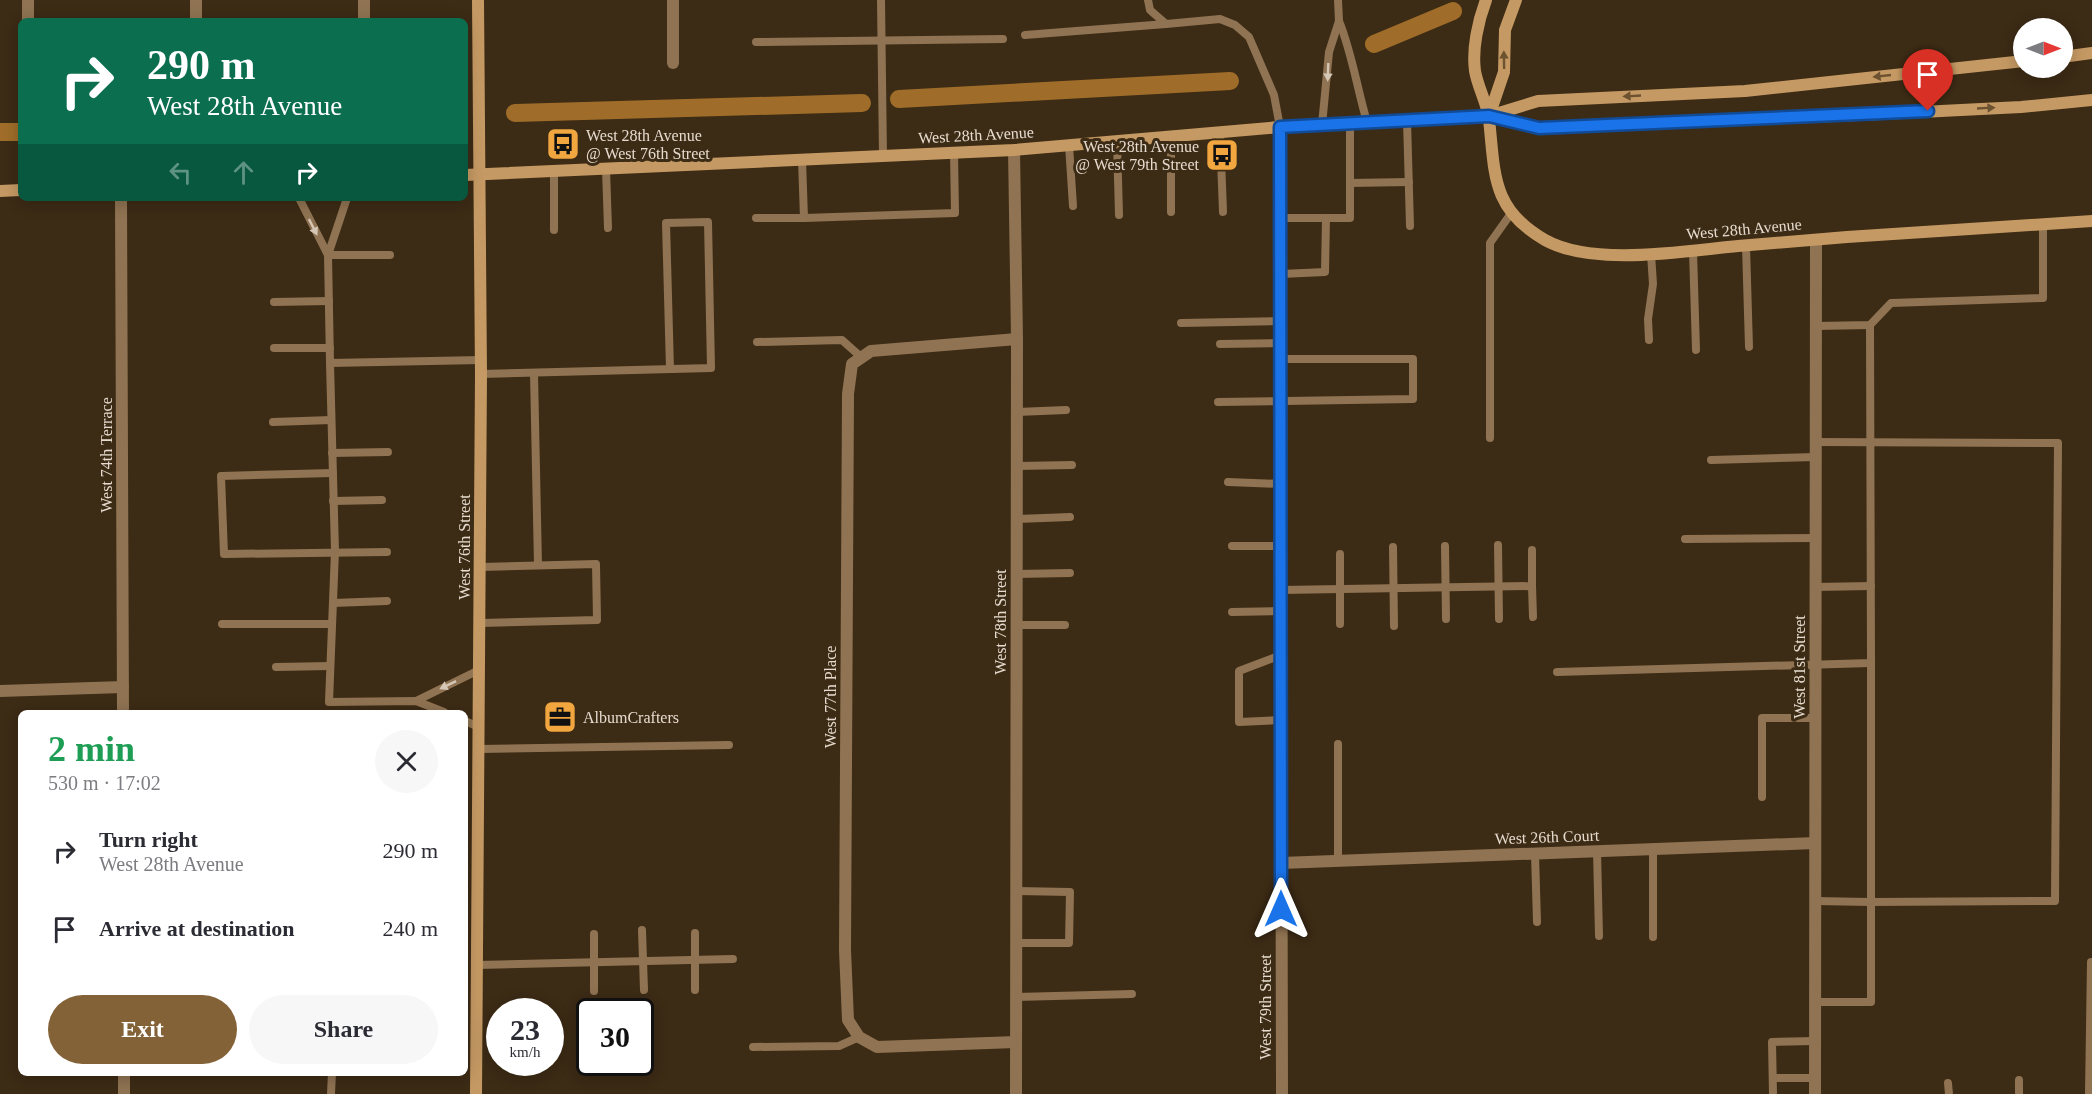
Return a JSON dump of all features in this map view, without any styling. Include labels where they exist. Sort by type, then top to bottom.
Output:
[{"type":"main road","name":"West 76th Street","points":[[476,1094],[471,1038],[477,965],[480,623],[481,360],[478,0]]},
{"type":"main road","points":[[1486,0],[1478,27],[1475,70],[1489,116]]},
{"type":"main road","points":[[1489,116],[1504,72],[1505,30],[1516,0]]},
{"type":"main road","points":[[2073,56],[2092,53]]},
{"type":"main road","name":"West 28th Avenue","points":[[468,175],[1014,150],[1280,127],[1489,116],[1538,101],[1745,91],[2013,62]]},
{"type":"main road","name":"West 28th Avenue","points":[[1489,116],[1539,128],[2021,107],[2092,100]]},
{"type":"main road","name":"West 28th Avenue","points":[[1489,116],[1496,182],[1501,196],[1512,212],[1537,235],[1565,248],[1592,253],[1651,254],[2092,221]]},
{"type":"main road","points":[[0,191],[18,190]]},
{"type":"street","points":[[28,0],[28,18]]},
{"type":"street","points":[[196,0],[196,18]]},
{"type":"street","points":[[364,0],[364,18]]},
{"type":"street","points":[[674,0],[674,63]]},
{"type":"street","name":"West 79th Street","points":[[1280,127],[1282,1094]]},
{"type":"street","name":"West 78th Street","points":[[1014,150],[1017,339],[1016,1094]]},
{"type":"street","name":"West 74th Terrace","points":[[121,201],[123,710]]},
{"type":"street","name":"West 81st Street","points":[[1815,1094],[1816,240]]},
{"type":"street","points":[[861,357],[871,351],[1017,339]]},
{"type":"street","name":"West 77th Place","points":[[859,1037],[848,1020],[845,938],[848,394],[852,364],[861,357]]},
{"type":"street","points":[[0,691],[123,687]]},
{"type":"street","name":"West 26th Court","points":[[1281,863],[1815,843]]},
{"type":"street","points":[[859,1037],[877,1047],[1016,1042]]},
{"type":"street","points":[[124,1076],[124,1094]]},
{"type":"lane","points":[[882,0],[883,156]]},
{"type":"lane","points":[[1148,0],[1150,10],[1166,24]]},
{"type":"lane","points":[[1338,0],[1339,21],[1348,45],[1367,122]]},
{"type":"lane","points":[[1025,35],[1220,19],[1235,25],[1249,37],[1274,95],[1280,127]]},
{"type":"lane","points":[[1322,125],[1329,52],[1339,21]]},
{"type":"lane","points":[[756,42],[1003,39]]},
{"type":"lane","points":[[1407,120],[1410,226]]},
{"type":"lane","points":[[1281,218],[1350,218],[1350,123]]},
{"type":"lane","points":[[1220,132],[1223,212]]},
{"type":"lane","points":[[1171,135],[1171,212]]},
{"type":"lane","points":[[1117,141],[1119,215]]},
{"type":"lane","points":[[1070,145],[1073,206]]},
{"type":"lane","points":[[756,218],[956,213],[954,153]]},
{"type":"lane","points":[[802,160],[804,218]]},
{"type":"lane","points":[[606,169],[608,228]]},
{"type":"lane","points":[[554,171],[554,230]]},
{"type":"lane","points":[[1350,183],[1409,182]]},
{"type":"lane","points":[[301,201],[328,255]]},
{"type":"lane","points":[[329,710],[335,551],[328,255],[346,201]]},
{"type":"lane","points":[[1490,438],[1490,243],[1512,212]]},
{"type":"lane","points":[[1281,274],[1326,272],[1326,218]]},
{"type":"lane","points":[[481,374],[711,368],[708,222],[666,223],[670,369]]},
{"type":"lane","points":[[1815,1002],[1871,1002],[1870,325],[1891,303],[2043,298],[2043,225]]},
{"type":"lane","points":[[1746,246],[1749,346]]},
{"type":"lane","points":[[1693,251],[1696,350]]},
{"type":"lane","points":[[1649,340],[1648,319],[1653,284],[1651,254]]},
{"type":"lane","points":[[328,255],[390,255]]},
{"type":"lane","points":[[274,302],[329,301]]},
{"type":"lane","points":[[1180,322],[1281,321]]},
{"type":"lane","points":[[1816,326],[1870,325]]},
{"type":"lane","points":[[757,342],[842,340],[861,357]]},
{"type":"lane","points":[[1220,344],[1280,343]]},
{"type":"lane","points":[[274,348],[330,348]]},
{"type":"lane","points":[[1218,402],[1413,399],[1413,358],[1281,358]]},
{"type":"lane","points":[[330,363],[481,360]]},
{"type":"lane","points":[[534,373],[538,565]]},
{"type":"lane","points":[[1017,412],[1066,410]]},
{"type":"lane","points":[[273,422],[331,420]]},
{"type":"lane","points":[[1815,442],[2058,443],[2055,901],[1815,901]]},
{"type":"lane","points":[[332,453],[388,452]]},
{"type":"lane","points":[[1711,460],[1816,457]]},
{"type":"lane","points":[[1017,466],[1072,465]]},
{"type":"lane","points":[[333,473],[221,476],[224,554],[387,552]]},
{"type":"lane","points":[[1228,482],[1281,483]]},
{"type":"lane","points":[[333,501],[382,500]]},
{"type":"lane","points":[[1017,519],[1070,517]]},
{"type":"lane","points":[[1685,539],[1815,538]]},
{"type":"lane","points":[[1498,545],[1499,619]]},
{"type":"lane","points":[[1232,546],[1281,546]]},
{"type":"lane","points":[[1445,546],[1446,619]]},
{"type":"lane","points":[[1393,547],[1394,626]]},
{"type":"lane","points":[[1532,550],[1533,617]]},
{"type":"lane","points":[[1340,554],[1340,624]]},
{"type":"lane","points":[[480,567],[596,564],[597,620],[480,623]]},
{"type":"lane","points":[[1017,574],[1070,573]]},
{"type":"lane","points":[[1281,590],[1532,586]]},
{"type":"lane","points":[[1815,587],[1871,586]]},
{"type":"lane","points":[[333,603],[387,601]]},
{"type":"lane","points":[[1232,612],[1281,611]]},
{"type":"lane","points":[[222,624],[332,624]]},
{"type":"lane","points":[[1017,625],[1065,625]]},
{"type":"lane","points":[[1281,655],[1239,671],[1239,722],[1281,720]]},
{"type":"lane","points":[[1557,672],[1871,663]]},
{"type":"lane","points":[[276,667],[330,666]]},
{"type":"lane","points":[[416,701],[479,670]]},
{"type":"lane","points":[[329,702],[416,701],[439,710]]},
{"type":"lane","points":[[1762,797],[1762,718],[1816,718]]},
{"type":"lane","points":[[468,722],[479,727]]},
{"type":"lane","points":[[1338,744],[1338,861]]},
{"type":"lane","points":[[479,749],[729,745]]},
{"type":"lane","points":[[1653,849],[1653,937]]},
{"type":"lane","points":[[1597,851],[1599,936]]},
{"type":"lane","points":[[1535,854],[1537,922]]},
{"type":"lane","points":[[1017,891],[1070,891],[1069,943],[1017,943]]},
{"type":"lane","points":[[642,930],[644,990]]},
{"type":"lane","points":[[695,933],[695,990]]},
{"type":"lane","points":[[594,934],[594,991]]},
{"type":"lane","points":[[477,965],[733,959]]},
{"type":"lane","points":[[2089,1094],[2091,962]]},
{"type":"lane","points":[[1016,997],[1132,994]]},
{"type":"lane","points":[[753,1047],[839,1046],[859,1037]]},
{"type":"lane","points":[[1773,1094],[1772,1042],[1815,1041]]},
{"type":"lane","points":[[331,1094],[332,1076]]},
{"type":"lane","points":[[1773,1078],[1815,1078]]},
{"type":"lane","points":[[2019,1080],[2019,1094]]},
{"type":"lane","points":[[1948,1083],[1948,1094]]},
{"type":"waterway","points":[[1374,44],[1453,11]]},
{"type":"waterway","points":[[899,99],[1230,81]]},
{"type":"waterway","points":[[515,113],[862,103]]},
{"type":"waterway","points":[[0,132],[18,132]]},
{"type":"place","name":"West 28th Avenue @ West 76th Street","points":[[563,144]]},
{"type":"place","name":"West 28th Avenue @ West 79th Street","points":[[1222,155]]},
{"type":"place","name":"AlbumCrafters","points":[[560,717]]},
{"type":"route","points":[[1281,909],[1280,127],[1489,116],[1539,128],[1928,111]]}]
